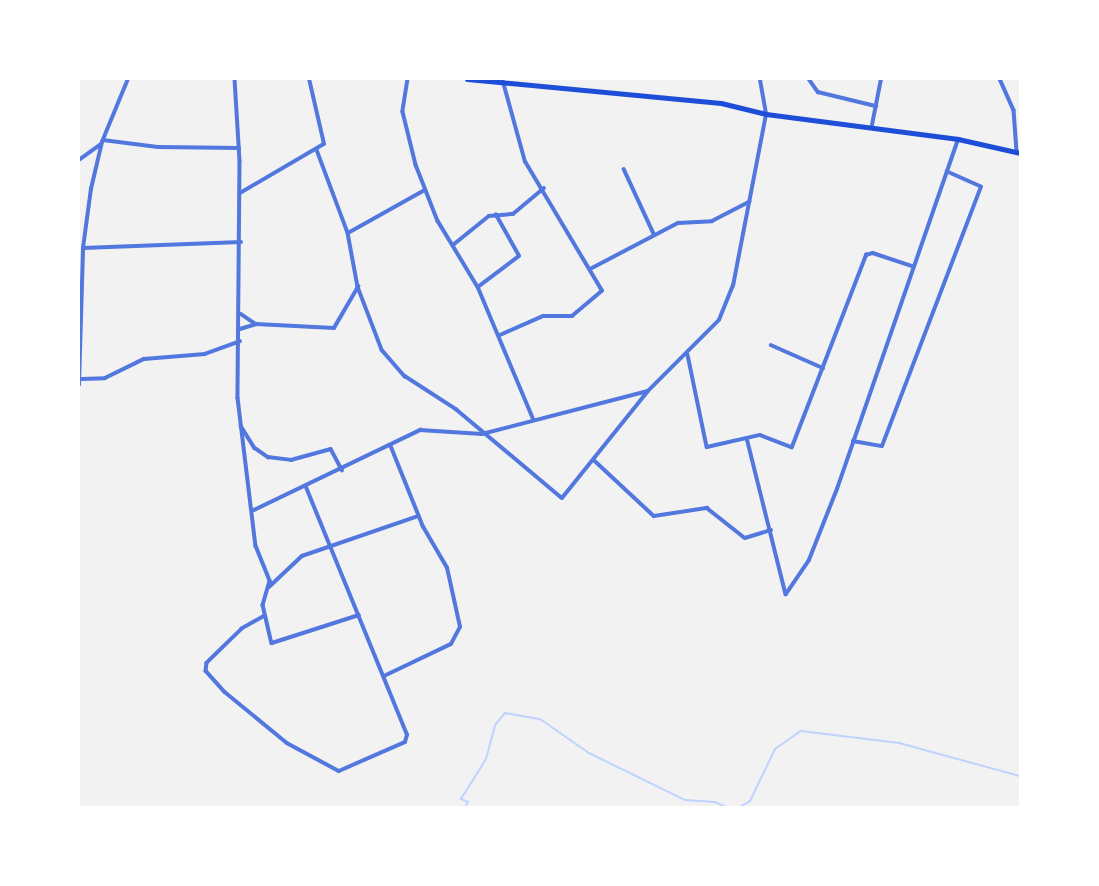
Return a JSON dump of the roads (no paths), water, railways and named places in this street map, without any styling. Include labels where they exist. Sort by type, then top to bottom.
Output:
[{"type":"main road","points":[[467,79],[721,103],[766,114],[872,125],[958,139],[1018,153]]},
{"type":"street","points":[[79,385],[82,379],[83,248],[102,142],[128,79]]},
{"type":"street","points":[[235,79],[240,193],[240,424],[256,546],[269,587]]},
{"type":"street","points":[[240,193],[317,150],[326,141],[310,99],[309,79]]},
{"type":"street","points":[[408,79],[404,120],[426,189],[453,245],[478,287],[533,418]]},
{"type":"street","points":[[317,150],[348,233],[358,287],[376,340],[392,362],[558,497],[567,496],[648,391],[688,355],[719,320],[726,304],[750,202],[766,114],[760,79]]},
{"type":"street","points":[[808,79],[818,92],[876,106]]},
{"type":"street","points":[[872,125],[881,79]]},
{"type":"street","points":[[1000,79],[1014,110],[1018,153]]},
{"type":"street","points":[[499,335],[543,316],[572,316],[601,294],[592,268],[520,150],[503,82]]},
{"type":"street","points":[[747,439],[786,594],[809,560],[958,139]]},
{"type":"street","points":[[79,160],[102,142],[158,147],[239,148]]},
{"type":"street","points":[[624,169],[654,234]]},
{"type":"street","points":[[853,441],[882,446],[981,187],[947,172]]},
{"type":"street","points":[[453,245],[495,214],[513,214],[544,188]]},
{"type":"street","points":[[348,233],[426,189]]},
{"type":"street","points":[[592,268],[683,221],[712,221],[750,202]]},
{"type":"street","points":[[478,287],[519,256],[495,214]]},
{"type":"street","points":[[83,248],[240,242]]},
{"type":"street","points":[[688,355],[707,447],[764,435],[788,447],[795,445],[866,255],[873,253],[913,267]]},
{"type":"street","points":[[240,329],[256,324],[334,328],[358,287]]},
{"type":"street","points":[[241,314],[256,324]]},
{"type":"street","points":[[82,379],[105,378],[144,359],[205,354],[240,341]]},
{"type":"street","points":[[771,345],[823,368]]},
{"type":"street","points":[[252,511],[425,429],[482,434],[533,418],[648,391]]},
{"type":"street","points":[[240,424],[255,448],[268,457],[291,460],[331,449],[342,470]]},
{"type":"street","points":[[383,676],[451,644],[460,632],[447,568],[418,516],[390,445]]},
{"type":"street","points":[[594,460],[654,516],[708,508],[745,538],[771,530]]},
{"type":"street","points":[[266,615],[242,629],[208,663],[206,671],[287,743],[339,771],[407,738],[306,487]]},
{"type":"street","points":[[359,615],[274,645],[263,599],[269,587],[302,556],[418,516]]},
{"type":"waterway","points":[[465,807],[468,802],[461,799],[486,759],[495,725],[505,713],[540,719],[589,753],[685,800],[715,802],[726,807]]},
{"type":"waterway","points":[[740,807],[750,801],[775,749],[801,731],[899,743],[1020,776]]}]
